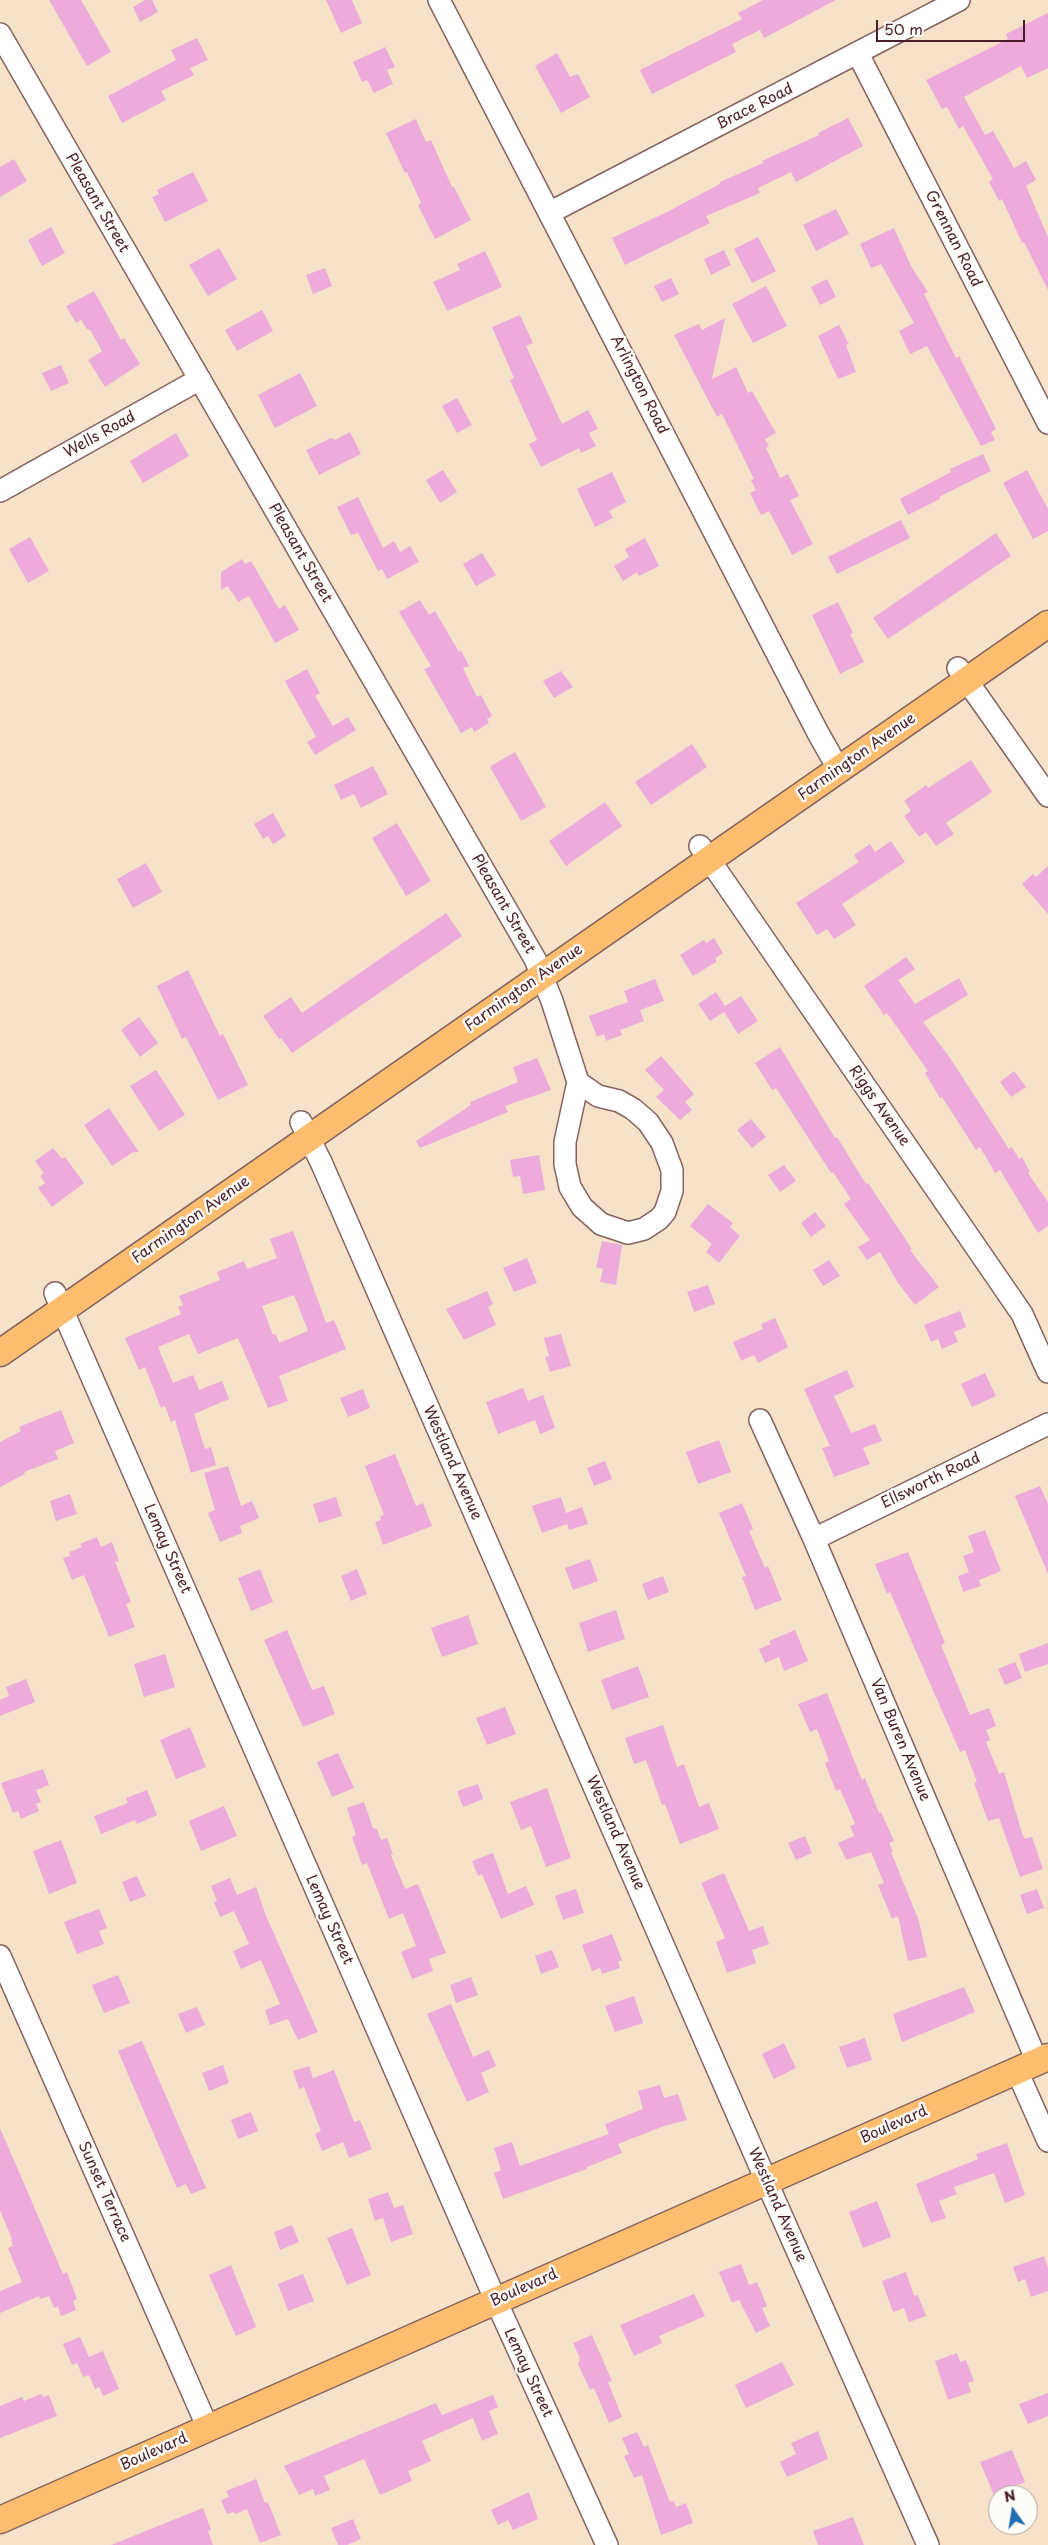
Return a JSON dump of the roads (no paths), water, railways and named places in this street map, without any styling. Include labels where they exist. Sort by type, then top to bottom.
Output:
[{"type":"main road","name":"Farmington Avenue","points":[[0,1353],[59,1301],[962,674],[1048,604]]},
{"type":"main road","name":"Farmington Avenue","points":[[962,674],[1048,624]]},
{"type":"main road","name":"Farmington Avenue","points":[[0,1331],[59,1301]]},
{"type":"main road","name":"Boulevard","points":[[0,2520],[1034,2063]]},
{"type":"street","name":"Arlington Road","points":[[439,0],[834,763]]},
{"type":"street","name":"Brace Road","points":[[549,212],[858,54],[947,3]]},
{"type":"street","name":"Pleasant Street","points":[[0,34],[539,967],[578,1082]]},
{"type":"street","name":"Grennan Road","points":[[858,54],[1048,423]]},
{"type":"street","name":"Wells Road","points":[[0,491],[200,379]]},
{"type":"street","points":[[962,674],[1048,796]]},
{"type":"street","name":"Riggs Avenue","points":[[704,853],[1022,1314],[1048,1372]]},
{"type":"street","points":[[578,1082],[598,1096],[625,1104],[640,1113],[656,1132],[667,1151],[672,1170],[669,1204],[659,1219],[644,1229],[628,1233],[601,1224],[582,1207],[570,1187],[564,1164],[565,1142],[578,1082]]},
{"type":"street","name":"Westland Avenue","points":[[305,1130],[928,2545]]},
{"type":"street","name":"Lemay Street","points":[[59,1301],[496,2300],[607,2545]]},
{"type":"street","name":"Van Buren Avenue","points":[[760,1420],[814,1539],[1034,2063],[1048,2141]]},
{"type":"street","name":"Ellsworth Road","points":[[814,1539],[1048,1424]]},
{"type":"street","name":"Sunset Terrace","points":[[0,1956],[208,2428]]}]
